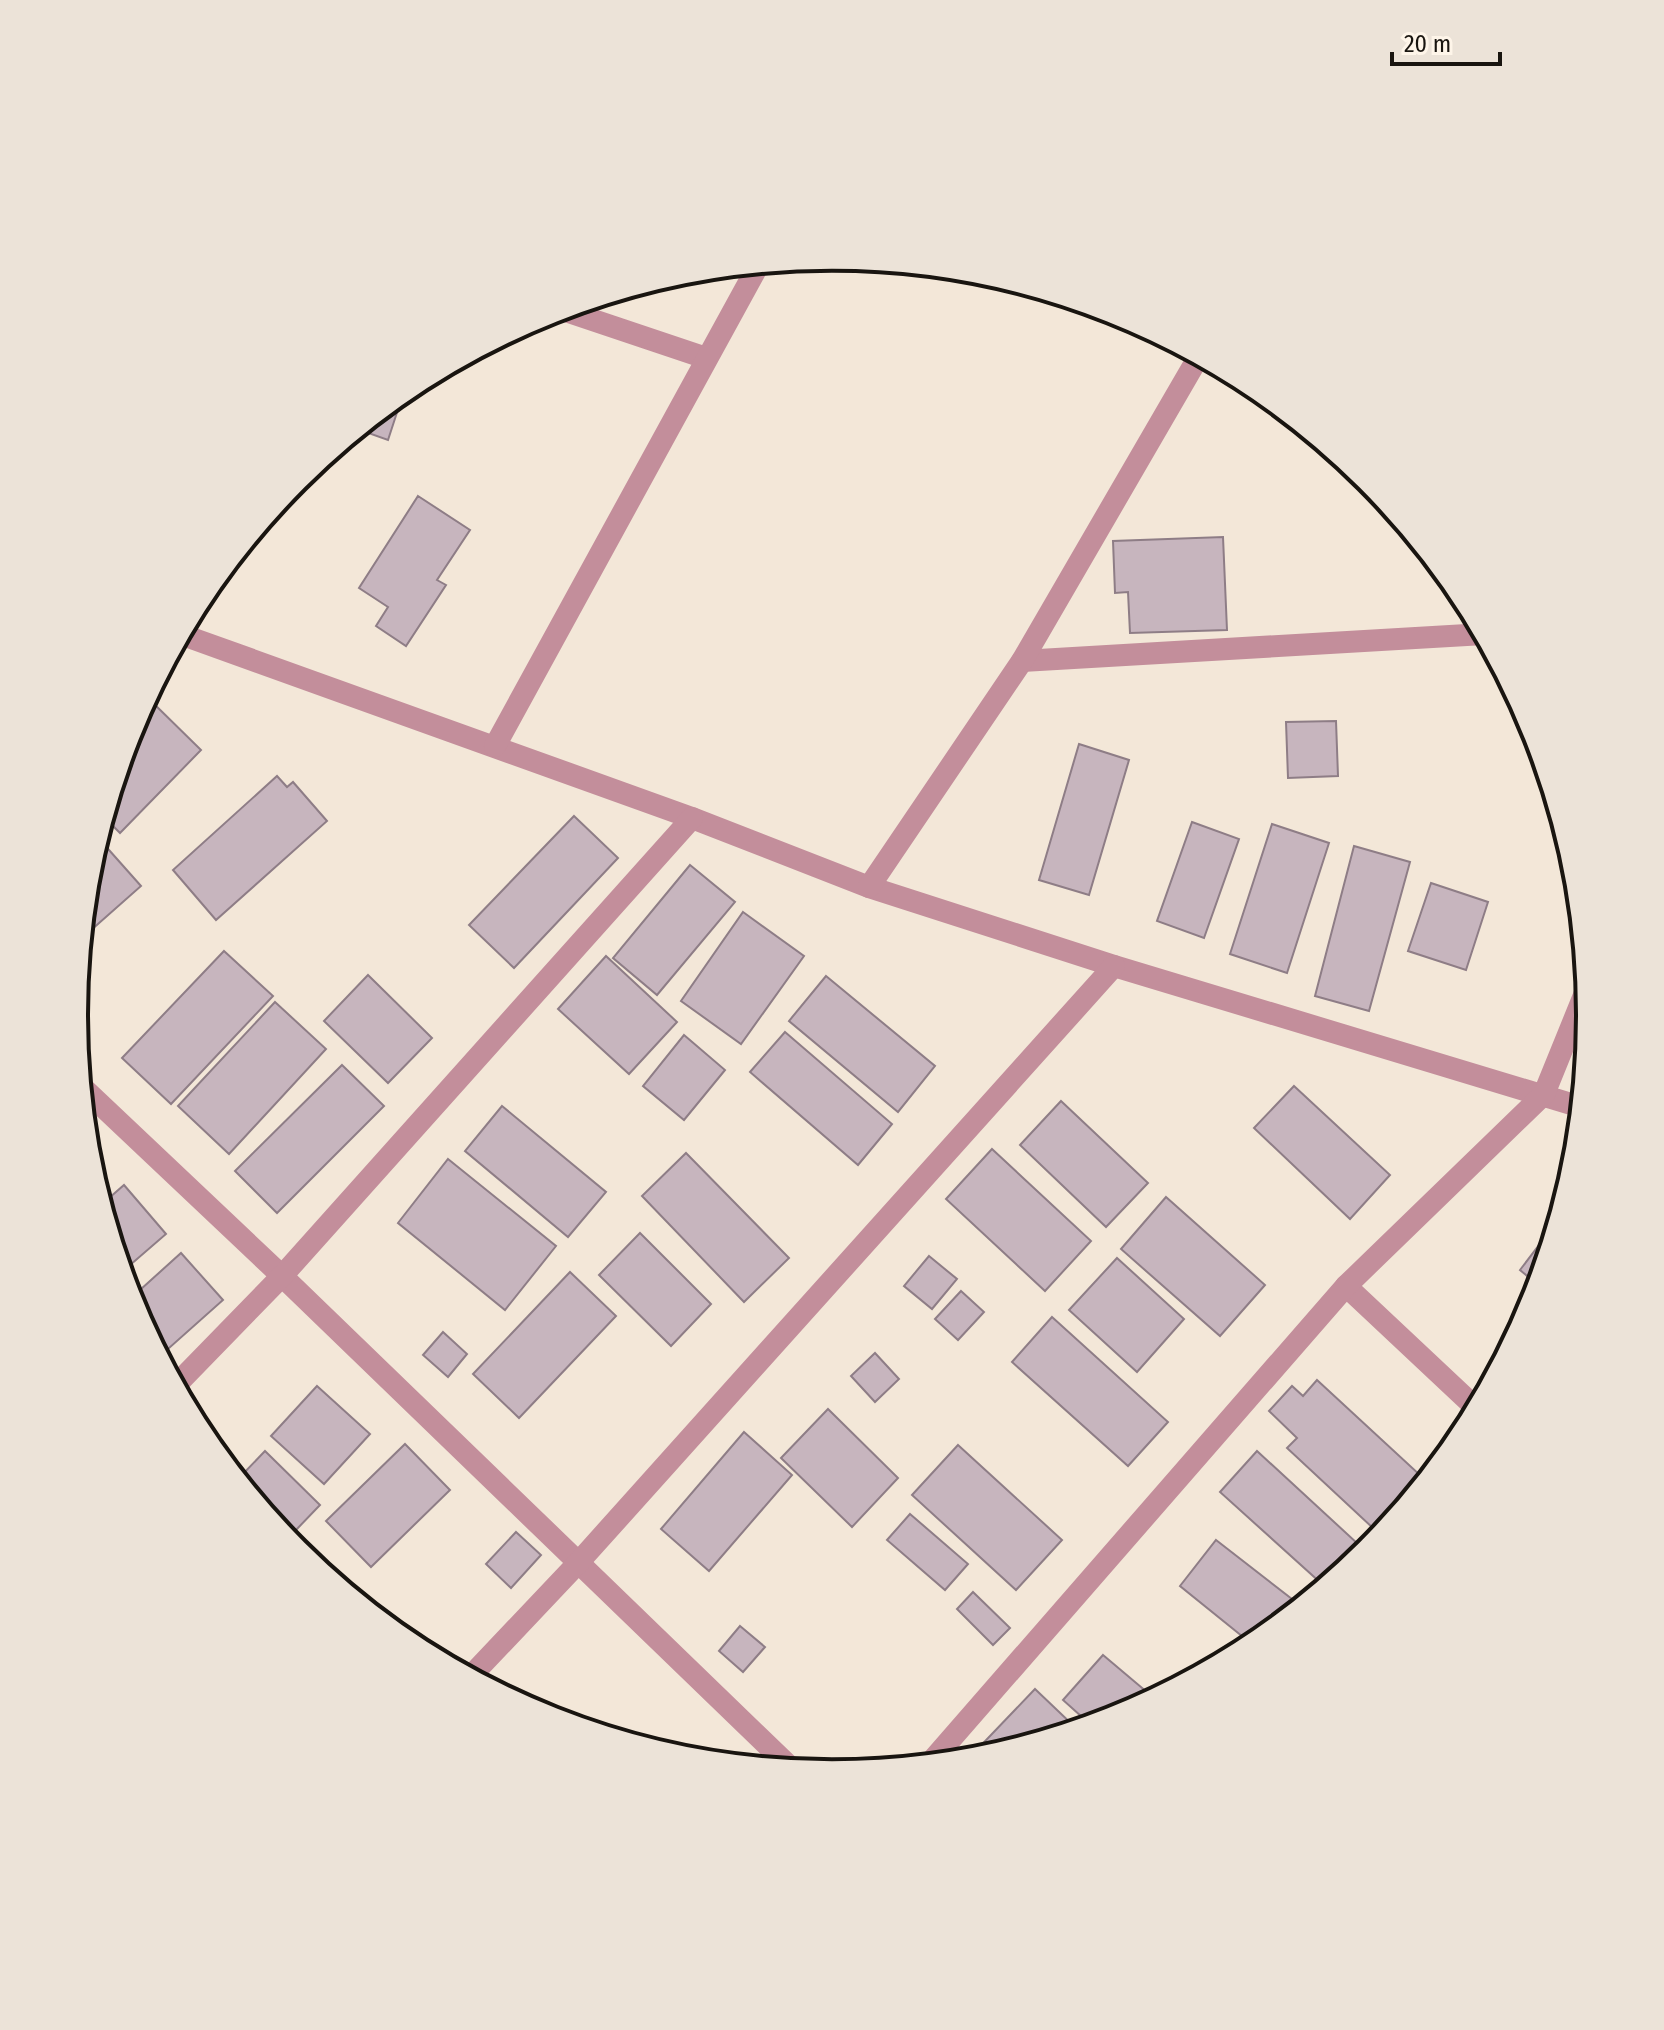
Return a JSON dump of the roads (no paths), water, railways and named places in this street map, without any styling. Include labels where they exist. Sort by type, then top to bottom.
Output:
[{"type":"street","points":[[495,746],[752,276]]},
{"type":"street","points":[[579,315],[706,358]]},
{"type":"street","points":[[869,887],[1022,661],[1193,365]]},
{"type":"street","points":[[1022,661],[1471,635]]},
{"type":"street","points":[[191,638],[692,818],[869,887],[1114,966],[1571,1103]]},
{"type":"street","points":[[183,1378],[282,1276],[692,818]]},
{"type":"street","points":[[478,1669],[578,1563],[1114,966]]},
{"type":"street","points":[[940,1751],[1346,1286],[1544,1094],[1576,1015]]},
{"type":"street","points":[[93,1097],[779,1757]]},
{"type":"street","points":[[1346,1286],[1468,1400]]}]
